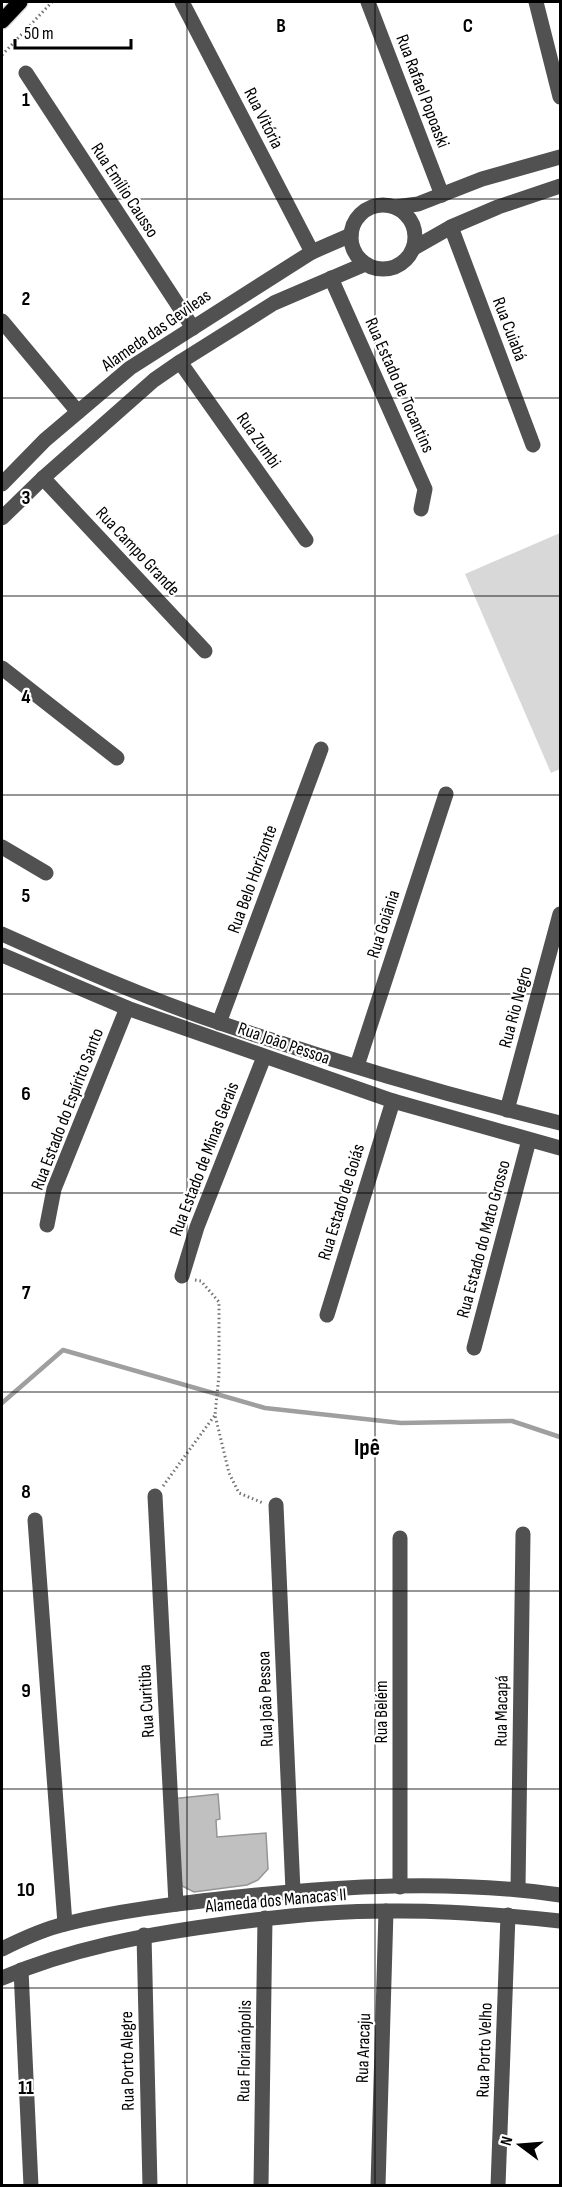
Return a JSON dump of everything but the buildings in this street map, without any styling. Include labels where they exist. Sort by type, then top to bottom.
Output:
[{"type":"main road","points":[[2,21],[20,2]]},
{"type":"street","name":"Rua Vitória","points":[[182,2],[312,252]]},
{"type":"street","name":"Rua Rafael Popoaski","points":[[368,2],[442,195]]},
{"type":"street","points":[[536,2],[561,97]]},
{"type":"street","name":"Rua Emílio Causso","points":[[26,73],[193,328]]},
{"type":"street","points":[[395,207],[411,219],[416,239],[414,248],[409,257],[394,268],[374,269],[365,264],[354,252],[351,235],[358,216],[366,210],[386,205],[395,207],[418,204],[482,178],[561,157]]},
{"type":"street","points":[[414,248],[451,227],[498,207],[561,186]]},
{"type":"street","name":"Rua Cuiabá","points":[[451,227],[533,445]]},
{"type":"street","name":"Alameda das Gevileas","points":[[2,484],[45,440],[130,368],[312,252],[351,235]]},
{"type":"street","points":[[2,518],[43,478],[154,380],[274,303],[365,264]]},
{"type":"street","name":"Rua Estado de Tocantins","points":[[331,278],[425,489],[421,509]]},
{"type":"street","points":[[2,321],[78,412]]},
{"type":"street","name":"Rua Zumbi","points":[[180,362],[306,540]]},
{"type":"street","name":"Rua Campo Grande","points":[[43,478],[205,651]]},
{"type":"street","points":[[2,668],[117,758]]},
{"type":"street","name":"Rua Belo Horizonte","points":[[219,1023],[321,749]]},
{"type":"street","name":"Rua Goiânia","points":[[357,1066],[446,794]]},
{"type":"street","points":[[2,847],[46,873]]},
{"type":"street","name":"Rua Rio Negro","points":[[507,1110],[561,914]]},
{"type":"street","name":"Rua João Pessoa","points":[[2,934],[79,968],[219,1023],[507,1110],[561,1123]]},
{"type":"street","name":"Rua João Pessoa","points":[[2,955],[127,1008],[264,1057],[393,1101],[561,1148]]},
{"type":"street","name":"Rua Estado do Espírito Santo","points":[[47,1225],[54,1189],[127,1008]]},
{"type":"street","name":"Rua Estado de Minas Gerais","points":[[182,1276],[197,1227],[264,1057]]},
{"type":"street","name":"Rua Estado de Goiás","points":[[327,1315],[393,1101]]},
{"type":"street","name":"Rua Estado do Mato Grosso","points":[[474,1348],[529,1140]]},
{"type":"street","name":"Rua Curitiba","points":[[155,1496],[176,1904]]},
{"type":"street","name":"Rua João Pessoa","points":[[276,1507],[293,1891]]},
{"type":"street","points":[[35,1520],[64,1924]]},
{"type":"street","name":"Rua Macapá","points":[[518,1889],[523,1534]]},
{"type":"street","name":"Rua Belém","points":[[400,1538],[400,1887]]},
{"type":"street","name":"Alameda dos Manacas II","points":[[2,1949],[64,1924],[176,1904],[293,1891],[450,1885],[518,1889],[561,1895]]},
{"type":"street","points":[[214,1900],[216,1925]]},
{"type":"street","name":"Alameda dos Manacas II","points":[[2,1978],[72,1954],[144,1935],[265,1918],[386,1911],[508,1916],[561,1921]]},
{"type":"street","name":"Rua Aracaju","points":[[378,2186],[386,1911]]},
{"type":"street","name":"Rua Porto Velho","points":[[498,2186],[508,1916]]},
{"type":"street","name":"Rua Florianópolis","points":[[261,2186],[265,1918]]},
{"type":"street","name":"Rua Porto Alegre","points":[[144,1935],[150,2186]]},
{"type":"street","points":[[21,1970],[31,2186]]},
{"type":"path","points":[[2,55],[52,2]]},
{"type":"path","points":[[182,1276],[201,1281],[219,1302],[219,1375],[215,1415],[229,1473],[239,1493],[276,1507]]},
{"type":"path","points":[[155,1496],[215,1415]]},
{"type":"shaded area","points":[[560,533],[560,769],[551,773],[465,574]]},
{"type":"waterway","points":[[2,1403],[63,1350],[265,1408],[401,1423],[512,1421],[560,1437]]},
{"type":"district","name":"Ipê","points":[[367,1447]]}]
